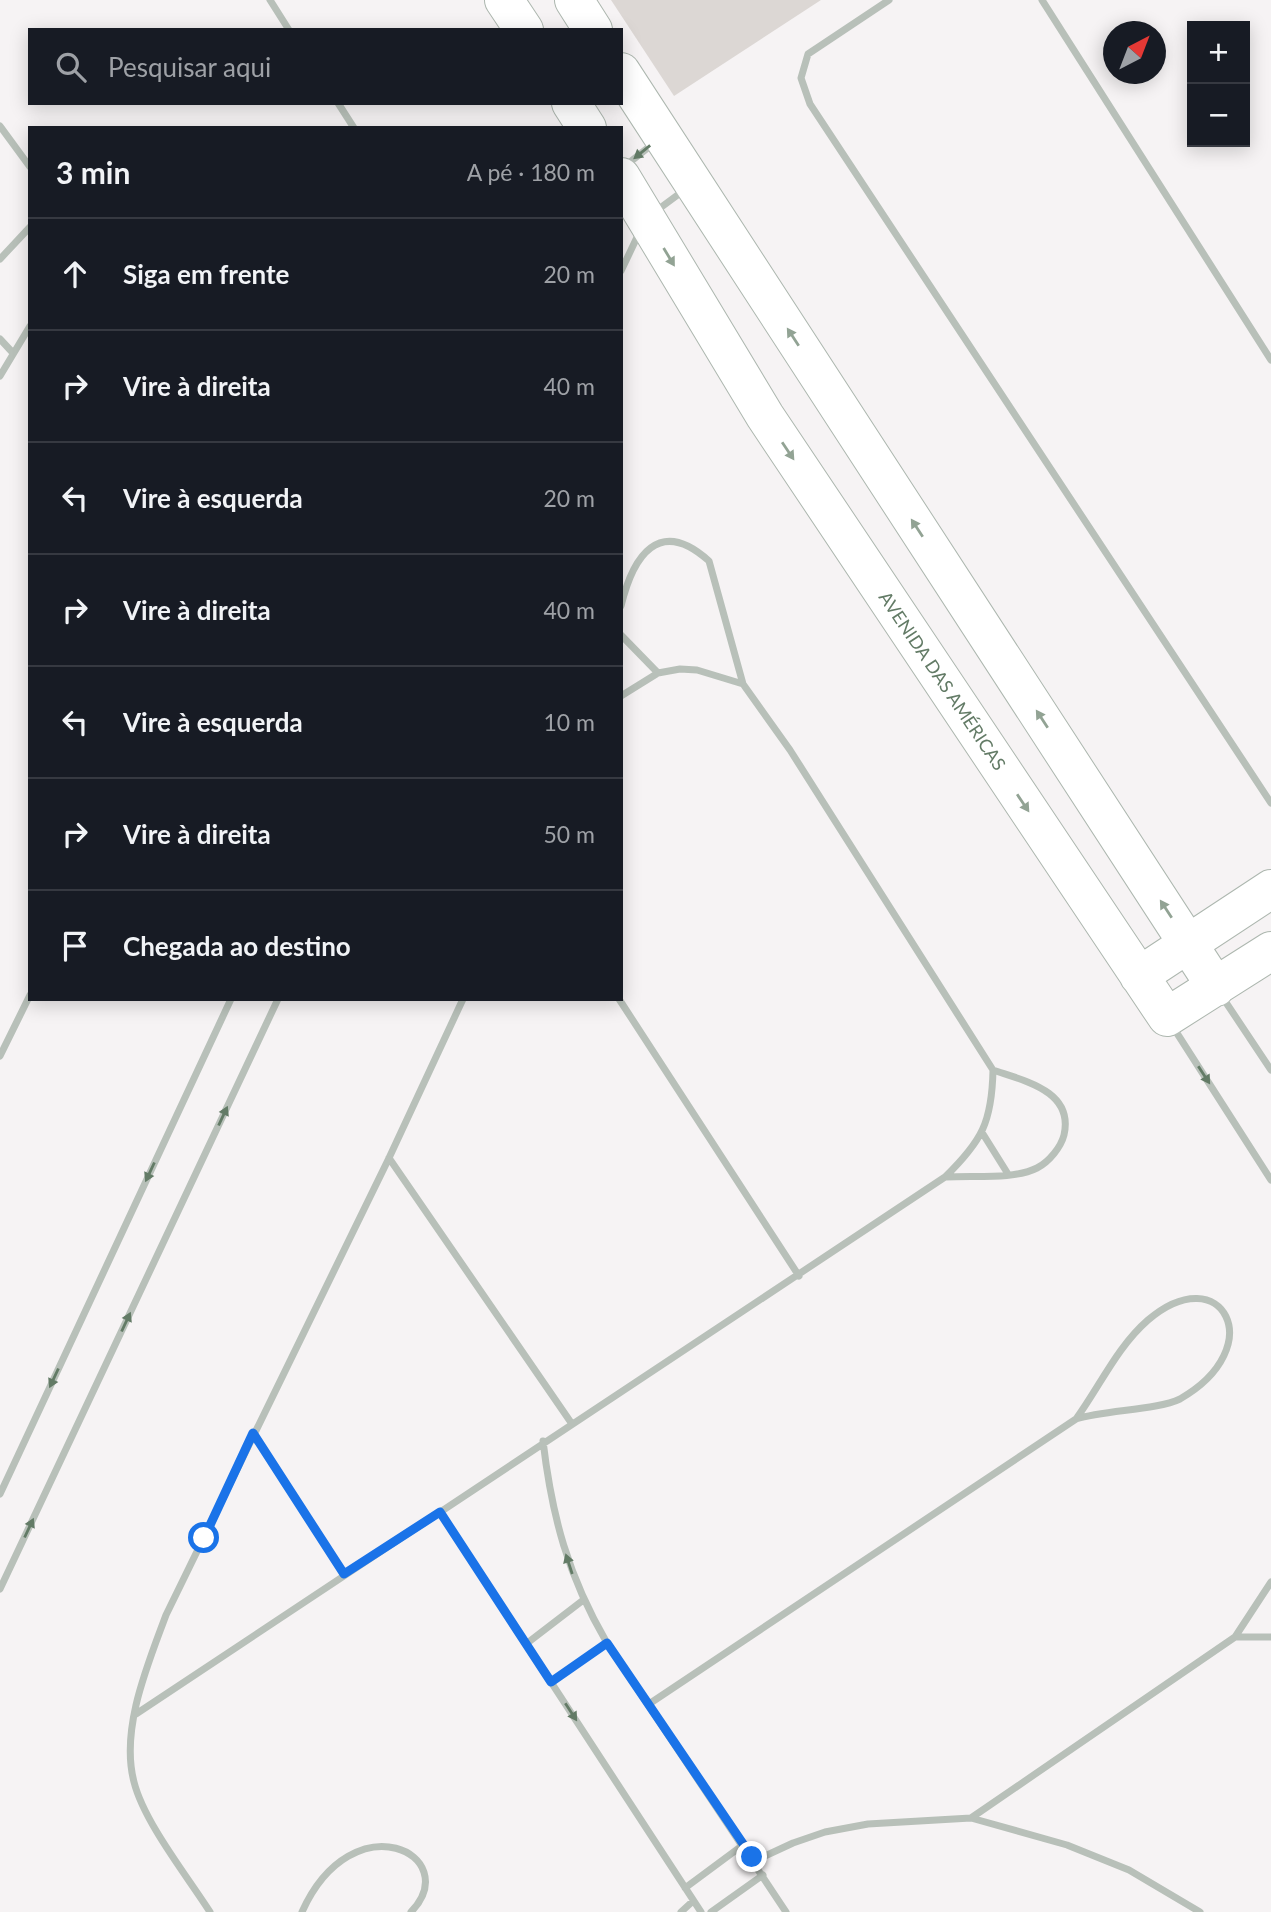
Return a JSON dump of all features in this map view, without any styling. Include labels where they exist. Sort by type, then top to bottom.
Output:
[{"type":"street","points":[[270,0],[288,28]]},
{"type":"street","points":[[505,0],[523,28]]},
{"type":"street","points":[[574,0],[592,28]]},
{"type":"street","points":[[889,0],[808,54],[801,78],[810,104],[1271,803]]},
{"type":"street","points":[[1042,0],[1271,360]]},
{"type":"street","points":[[623,75],[1271,1070]]},
{"type":"street","points":[[339,105],[353,126]]},
{"type":"street","points":[[572,105],[586,126]]},
{"type":"street","points":[[0,126],[28,164]]},
{"type":"street","points":[[623,167],[663,136]]},
{"type":"street","name":"AVENIDA DAS AMÉRICAS","points":[[623,180],[765,416],[1167,1017],[1271,1180]]},
{"type":"street","points":[[623,267],[646,218],[693,183]]},
{"type":"street","points":[[0,259],[28,229]]},
{"type":"street","points":[[0,376],[28,329]]},
{"type":"street","points":[[0,339],[13,353]]},
{"type":"street","points":[[136,1714],[543,1441],[799,1276],[945,1177],[983,1134],[992,1104],[993,1070],[790,750],[743,684],[709,561],[696,550],[674,541],[649,548],[633,567],[623,600]]},
{"type":"street","points":[[623,637],[658,673]]},
{"type":"street","points":[[623,695],[658,673],[697,670],[743,684]]},
{"type":"street","points":[[1139,976],[1271,889]]},
{"type":"street","points":[[1167,1017],[1271,951]]},
{"type":"street","points":[[0,1056],[28,999]]},
{"type":"street","points":[[0,1494],[230,1001]]},
{"type":"street","points":[[0,1589],[277,1001]]},
{"type":"street","points":[[210,1912],[146,1810],[135,1785],[131,1767],[136,1714],[166,1615],[389,1158],[462,1001]]},
{"type":"street","points":[[620,1001],[799,1276]]},
{"type":"street","points":[[945,1177],[1029,1171],[1044,1163],[1062,1141],[1066,1121],[1056,1097],[1033,1084],[993,1070]]},
{"type":"street","points":[[983,1134],[1009,1174]]},
{"type":"street","points":[[389,1158],[572,1424]]},
{"type":"street","points":[[1076,1419],[1133,1334],[1168,1307],[1208,1299],[1222,1304],[1238,1325]]},
{"type":"street","points":[[649,1704],[1076,1419],[1103,1411],[1177,1401],[1203,1384],[1234,1356]]},
{"type":"street","points":[[253,1433],[344,1574]]},
{"type":"street","points":[[543,1441],[549,1493],[564,1550],[583,1601],[607,1643],[786,1912]]},
{"type":"street","points":[[440,1512],[701,1912]]},
{"type":"street","points":[[971,1818],[1236,1637],[1271,1582]]},
{"type":"street","points":[[526,1644],[583,1601]]},
{"type":"street","points":[[1236,1637],[1271,1637]]},
{"type":"street","points":[[551,1682],[607,1643]]},
{"type":"street","points":[[754,1861],[825,1832],[868,1824],[971,1818],[1067,1845],[1129,1870],[1200,1912]]},
{"type":"street","points":[[685,1888],[743,1845]]},
{"type":"street","points":[[302,1912],[316,1885],[331,1868],[346,1856],[379,1846],[406,1850],[421,1867],[425,1878],[423,1892],[411,1912]]},
{"type":"street","points":[[711,1912],[763,1875]]},
{"type":"street","points":[[681,1912],[693,1901]]},
{"type":"shaded area","points":[[611,0],[821,0],[674,96]]},
{"type":"route","points":[[204,1538],[253,1433],[344,1574],[440,1512],[551,1682],[607,1643],[752,1857]]}]
